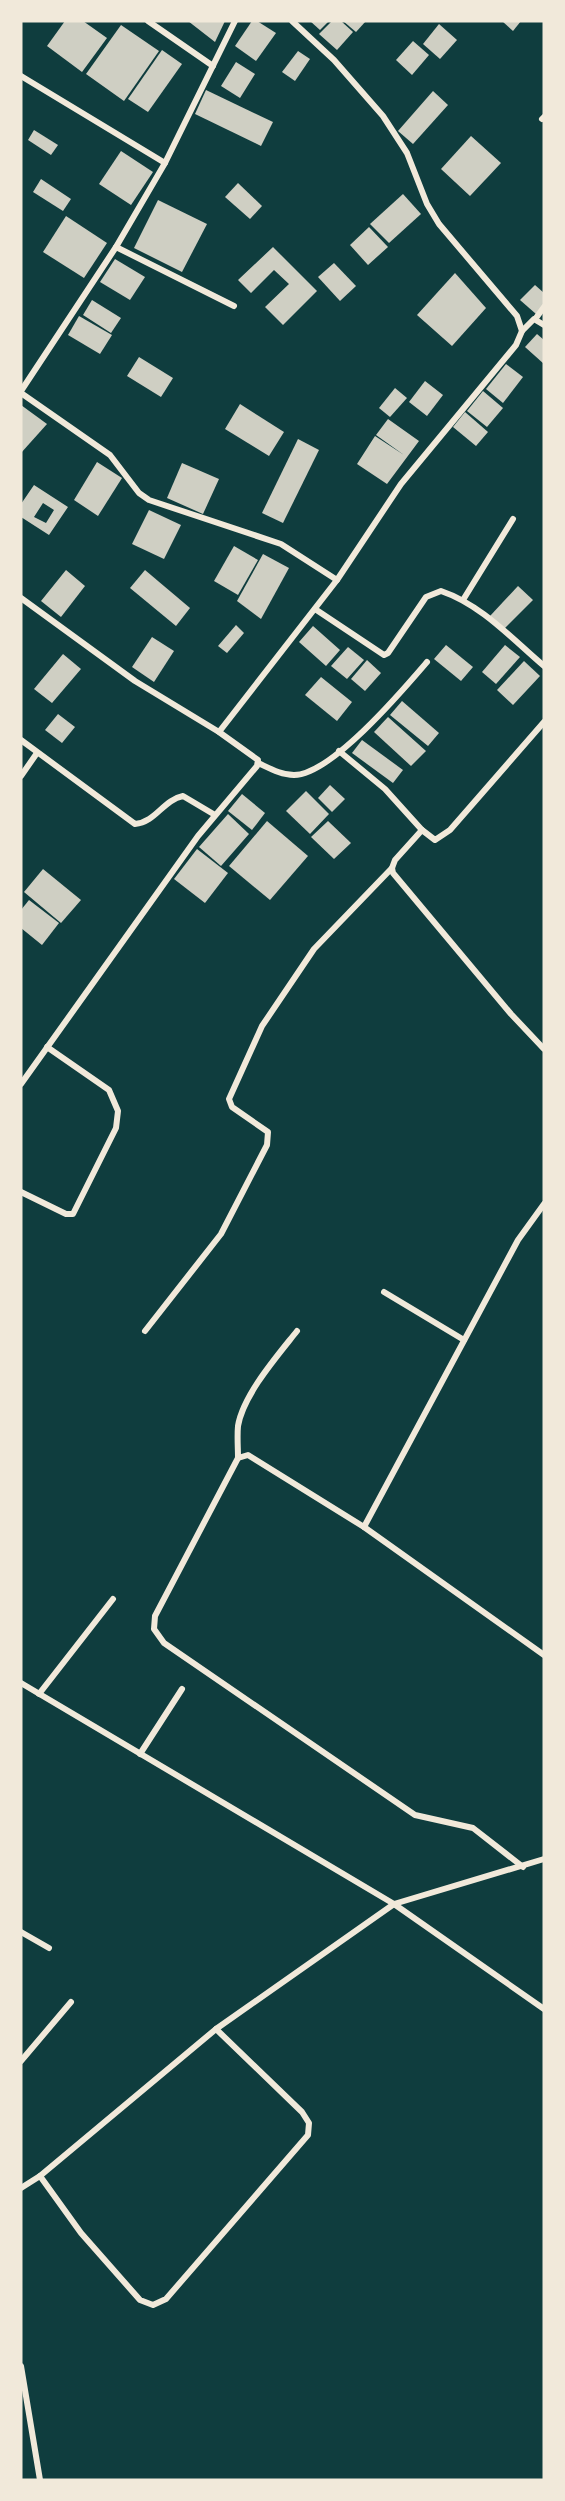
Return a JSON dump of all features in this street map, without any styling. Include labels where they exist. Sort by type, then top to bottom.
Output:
[{"type":"street","points":[[148,21],[213,66]]},
{"type":"street","points":[[235,21],[165,163],[116,247],[21,392],[110,455],[139,493],[149,500],[281,544],[337,580]]},
{"type":"street","points":[[292,21],[334,60],[383,116],[408,153],[431,212],[517,316],[522,331]]},
{"type":"street","points":[[21,76],[165,163]]},
{"type":"street","points":[[116,247],[234,306]]},
{"type":"street","points":[[219,732],[337,580],[401,484],[516,345],[522,331],[544,307]]},
{"type":"street","points":[[536,318],[544,325]]},
{"type":"street","points":[[463,600],[513,519]]},
{"type":"street","points":[[315,609],[384,655],[388,653],[430,593],[441,591],[463,600],[544,666]]},
{"type":"street","points":[[21,598],[135,681],[219,732],[257,758],[258,763],[279,773],[294,775],[310,772],[339,751],[392,702],[427,662]]},
{"type":"street","points":[[339,751],[385,789],[422,831],[435,840],[450,830],[544,722]]},
{"type":"street","points":[[21,740],[135,824],[143,823],[157,814],[169,801],[183,796],[215,815]]},
{"type":"street","points":[[21,776],[37,753]]},
{"type":"street","points":[[21,1084],[215,815],[258,763]]},
{"type":"street","points":[[145,1331],[221,1234],[267,1145],[268,1132],[232,1107],[229,1099],[262,1026],[314,949],[392,868],[395,860],[422,831]]},
{"type":"street","points":[[392,868],[511,1014],[544,1049]]},
{"type":"street","points":[[21,1192],[66,1214],[73,1214],[116,1128],[118,1111],[109,1090],[47,1047]]},
{"type":"street","points":[[364,1527],[518,1240],[544,1204]]},
{"type":"street","points":[[384,1292],[464,1340]]},
{"type":"street","points":[[297,1331],[261,1377],[242,1415],[238,1424],[238,1458],[160,1603],[154,1616],[154,1629],[164,1643],[415,1815],[473,1828],[523,1867]]},
{"type":"street","points":[[238,1458],[244,1455],[254,1457],[364,1527],[544,1655]]},
{"type":"street","points":[[39,1694],[113,1599]]},
{"type":"street","points":[[21,1683],[394,1904],[544,2008]]},
{"type":"street","points":[[140,1754],[182,1689]]},
{"type":"street","points":[[21,2188],[40,2176],[216,2029],[394,1904],[544,1859]]},
{"type":"street","points":[[21,1932],[49,1948]]},
{"type":"street","points":[[21,2061],[71,2002]]},
{"type":"street","points":[[40,2176],[81,2233],[140,2300],[153,2305],[166,2299],[308,2135],[309,2123],[302,2112],[216,2029]]},
{"type":"street","points":[[21,2366],[40,2480]]},
{"type":"building","points":[[65,21],[83,21],[107,38],[82,72],[47,46]]},
{"type":"building","points":[[188,21],[225,21],[215,42]]},
{"type":"building","points":[[252,21],[257,21],[276,33],[256,61],[235,46]]},
{"type":"building","points":[[310,21],[329,21],[320,30]]},
{"type":"building","points":[[332,21],[341,21],[353,32],[337,50],[319,34]]},
{"type":"building","points":[[343,21],[366,21],[356,32]]},
{"type":"building","points":[[502,21],[521,21],[513,31]]},
{"type":"building","points":[[439,24],[457,40],[440,59],[423,44]]},
{"type":"building","points":[[121,25],[159,51],[124,101],[86,74]]},
{"type":"building","points":[[413,41],[429,55],[412,75],[396,60]]},
{"type":"building","points":[[162,50],[182,64],[148,112],[128,99]]},
{"type":"building","points":[[298,51],[310,59],[295,81],[282,72]]},
{"type":"building","points":[[236,62],[255,74],[240,98],[221,86]]},
{"type":"building","points":[[206,90],[273,122],[261,146],[195,114]]},
{"type":"building","points":[[433,91],[448,105],[413,144],[398,131]]},
{"type":"building","points":[[34,130],[58,145],[51,155],[28,140]]},
{"type":"building","points":[[471,136],[501,163],[470,196],[441,169]]},
{"type":"building","points":[[121,151],[153,172],[131,205],[99,184]]},
{"type":"building","points":[[41,179],[71,199],[63,211],[33,192]]},
{"type":"building","points":[[238,183],[262,206],[250,219],[225,197]]},
{"type":"building","points":[[403,194],[421,214],[389,243],[370,224]]},
{"type":"building","points":[[158,200],[207,224],[182,272],[134,248]]},
{"type":"building","points":[[66,216],[107,243],[84,278],[43,252]]},
{"type":"building","points":[[369,227],[388,247],[368,265],[350,245]]},
{"type":"building","points":[[273,247],[317,291],[283,325],[265,307],[289,284],[274,270],[251,293],[238,280]]},
{"type":"building","points":[[115,259],[145,277],[130,300],[100,282]]},
{"type":"building","points":[[334,263],[356,286],[340,301],[318,277]]},
{"type":"building","points":[[455,273],[486,308],[452,346],[417,315]]},
{"type":"building","points":[[535,285],[544,293],[544,305],[536,314],[520,300]]},
{"type":"building","points":[[92,300],[121,318],[111,333],[83,315]]},
{"type":"building","points":[[79,316],[112,335],[100,354],[68,335]]},
{"type":"building","points":[[537,334],[544,340],[544,364],[525,347]]},
{"type":"building","points":[[139,357],[173,378],[161,397],[127,376]]},
{"type":"building","points":[[506,364],[523,377],[503,403],[486,389]]},
{"type":"building","points":[[425,381],[443,395],[427,416],[409,402]]},
{"type":"building","points":[[395,388],[407,398],[390,417],[379,408]]},
{"type":"building","points":[[483,391],[503,408],[487,427],[467,411]]},
{"type":"building","points":[[240,404],[284,432],[269,456],[225,429]]},
{"type":"building","points":[[21,405],[47,424],[21,453]]},
{"type":"building","points":[[465,412],[488,432],[476,446],[453,427]]},
{"type":"building","points":[[388,419],[419,441],[387,484],[357,464],[375,436],[404,455],[376,435]]},
{"type":"building","points":[[298,439],[319,450],[283,523],[262,513]]},
{"type":"building","points":[[97,462],[122,478],[98,516],[74,500]]},
{"type":"building","points":[[182,463],[219,479],[203,514],[167,498]]},
{"type":"building","points":[[34,485],[68,507],[49,535],[21,517],[21,504]],"holes":[[[43,503],[54,510],[46,523],[34,517]]]},
{"type":"building","points":[[149,510],[181,525],[164,559],[132,544]]},
{"type":"building","points":[[234,546],[258,560],[238,595],[214,581]]},
{"type":"building","points":[[263,554],[289,568],[261,619],[237,601]]},
{"type":"building","points":[[66,570],[85,586],[61,617],[41,601]]},
{"type":"building","points":[[145,570],[190,608],[176,626],[130,588]]},
{"type":"building","points":[[518,586],[533,600],[504,629],[490,616]]},
{"type":"building","points":[[236,625],[244,633],[227,653],[218,646]]},
{"type":"building","points":[[313,626],[340,650],[326,666],[299,642]]},
{"type":"building","points":[[152,637],[174,651],[154,682],[132,667]]},
{"type":"building","points":[[446,645],[473,667],[461,681],[434,659]]},
{"type":"building","points":[[505,645],[520,657],[496,684],[482,672]]},
{"type":"building","points":[[348,647],[364,660],[347,679],[331,666]]},
{"type":"building","points":[[63,654],[81,669],[52,703],[34,689]]},
{"type":"building","points":[[367,660],[381,673],[365,691],[351,679]]},
{"type":"building","points":[[524,661],[540,676],[513,705],[497,690]]},
{"type":"building","points":[[321,677],[352,702],[337,721],[305,695]]},
{"type":"building","points":[[402,701],[439,733],[428,746],[390,715]]},
{"type":"building","points":[[58,714],[75,727],[62,743],[45,730]]},
{"type":"building","points":[[388,717],[426,751],[411,766],[374,732]]},
{"type":"building","points":[[362,740],[403,770],[393,783],[352,753]]},
{"type":"building","points":[[330,785],[345,799],[332,812],[318,798]]},
{"type":"building","points":[[306,791],[329,814],[310,834],[286,811]]},
{"type":"building","points":[[242,794],[265,813],[252,830],[228,811]]},
{"type":"building","points":[[228,814],[249,834],[221,866],[199,847]]},
{"type":"building","points":[[267,821],[308,856],[270,900],[229,866]]},
{"type":"building","points":[[328,821],[351,843],[334,859],[311,837]]},
{"type":"building","points":[[197,849],[228,873],[205,903],[174,879]]},
{"type":"building","points":[[43,869],[81,900],[61,923],[24,892]]},
{"type":"building","points":[[29,900],[59,923],[42,945],[21,928],[21,910]]}]
